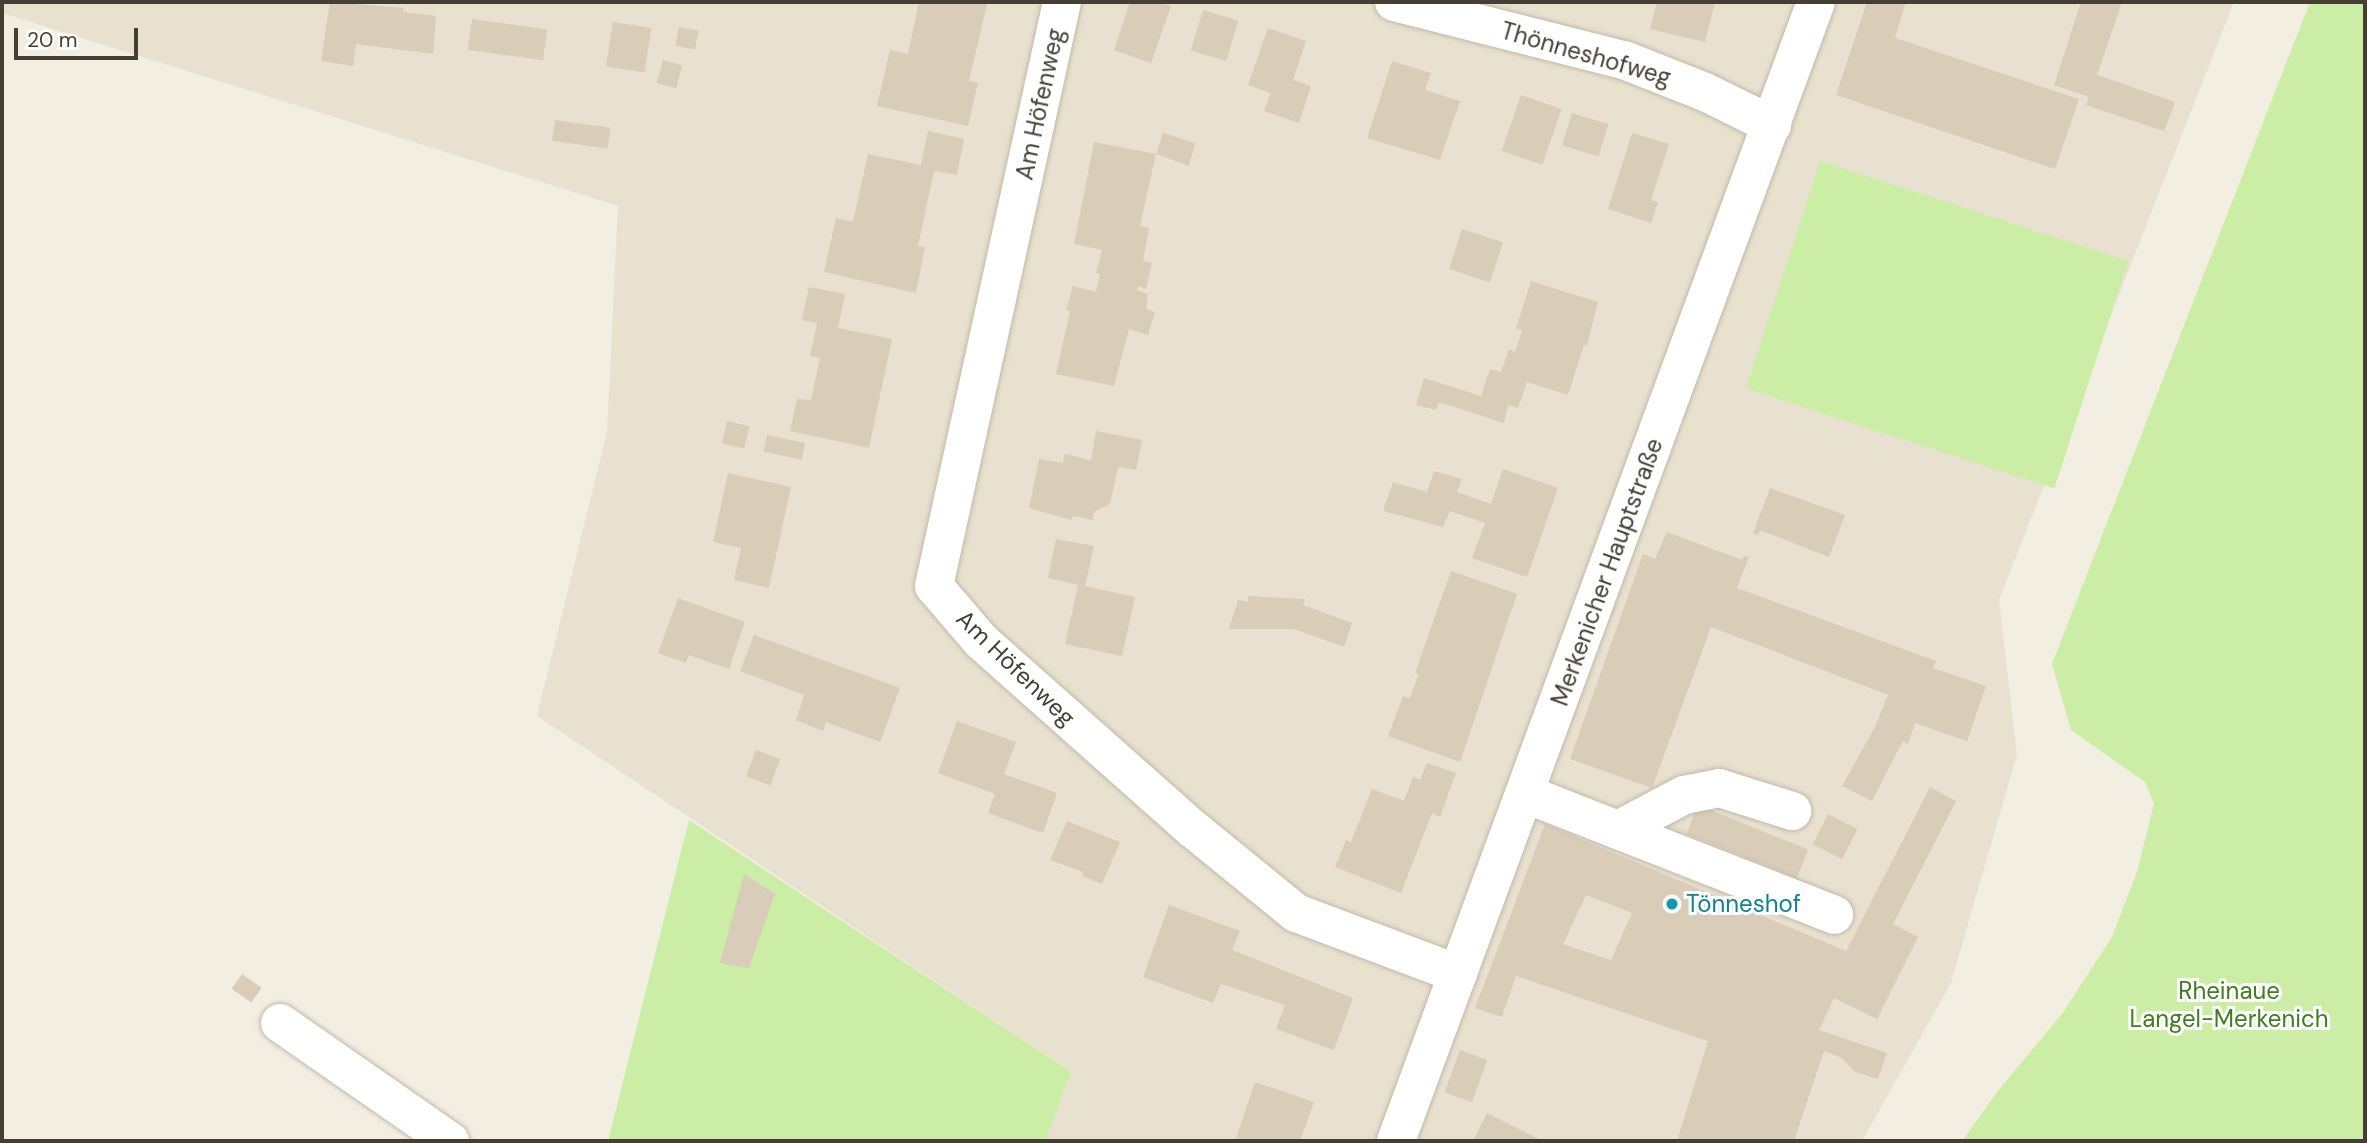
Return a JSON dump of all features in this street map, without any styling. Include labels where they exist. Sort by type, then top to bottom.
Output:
[{"type":"street","name":"Am Höfenweg","points":[[1062,2],[934,586],[981,642],[1193,829],[1296,913],[1458,974]]},
{"type":"street","name":"Thönneshofweg","points":[[1394,2],[1624,60],[1705,92],[1772,125]]},
{"type":"street","name":"Merkenicher Hauptstraße","points":[[1396,1141],[1816,2]]},
{"type":"street","points":[[1618,831],[1684,795],[1719,788],[1792,811]]},
{"type":"street","points":[[1526,794],[1834,915]]},
{"type":"street","points":[[280,1023],[450,1141]]},
{"type":"shaded area","points":[[2,2],[2234,2],[1999,600],[2017,754],[1951,983],[1862,1141],[1045,1141],[1071,1072],[537,716],[607,432],[618,206],[2,13]]},
{"type":"green space","name":"Rheinaue Langel-Merkenich","points":[[2310,2],[2365,2],[2365,1141],[1962,1141],[1998,1091],[2062,1014],[2112,937],[2137,872],[2154,804],[2145,782],[2071,730],[2052,664]]},
{"type":"green space","points":[[1820,161],[2128,261],[2054,488],[1746,388]]},
{"type":"green space","points":[[689,820],[1071,1072],[1045,1141],[608,1141]]},
{"type":"building","points":[[330,2],[404,8],[403,12],[436,16],[433,54],[356,44],[353,66],[321,61]]},
{"type":"building","points":[[919,2],[987,4],[969,81],[978,83],[968,126],[877,106],[890,50],[908,54]]},
{"type":"building","points":[[1130,2],[1159,2],[1171,6],[1151,63],[1114,50]]},
{"type":"building","points":[[1657,2],[1715,2],[1705,42],[1650,29]]},
{"type":"building","points":[[1867,2],[1906,2],[1895,38],[2079,99],[2055,169],[1836,95]]},
{"type":"building","points":[[2081,2],[2122,2],[2097,75],[2175,102],[2164,131],[2086,105],[2089,97],[2054,85]]},
{"type":"building","points":[[1203,10],[1238,21],[1226,61],[1191,50]]},
{"type":"building","points":[[472,19],[547,30],[543,60],[468,50]]},
{"type":"building","points":[[613,22],[652,28],[644,73],[606,66]]},
{"type":"building","points":[[679,27],[699,31],[695,49],[675,46]]},
{"type":"building","points":[[1268,28],[1306,41],[1293,80],[1311,86],[1299,123],[1264,111],[1271,93],[1248,85]]},
{"type":"building","points":[[663,60],[682,65],[676,88],[657,83]]},
{"type":"building","points":[[1392,61],[1431,73],[1425,90],[1460,101],[1440,160],[1367,138]]},
{"type":"building","points":[[1521,95],[1562,109],[1542,165],[1502,151]]},
{"type":"building","points":[[1572,113],[1608,124],[1598,157],[1562,146]]},
{"type":"building","points":[[555,120],[610,128],[608,149],[552,141]]},
{"type":"building","points":[[928,131],[964,139],[957,175],[934,171],[918,246],[925,247],[916,293],[824,272],[836,218],[853,222],[868,154],[921,165]]},
{"type":"building","points":[[1163,133],[1195,143],[1189,166],[1156,154]]},
{"type":"building","points":[[1632,133],[1669,144],[1651,200],[1658,202],[1651,223],[1608,209]]},
{"type":"building","points":[[1094,142],[1156,154],[1140,226],[1149,228],[1143,261],[1152,263],[1146,289],[1138,286],[1137,290],[1148,294],[1146,309],[1155,312],[1148,335],[1129,329],[1114,386],[1056,374],[1070,311],[1066,310],[1073,286],[1096,292],[1100,274],[1096,273],[1102,250],[1074,244]]},
{"type":"building","points":[[1462,229],[1503,242],[1490,282],[1449,269]]},
{"type":"building","points":[[1531,281],[1598,302],[1587,345],[1584,345],[1568,395],[1527,382],[1518,408],[1508,405],[1504,423],[1439,402],[1436,410],[1416,405],[1424,378],[1481,396],[1490,369],[1501,372],[1509,349],[1515,352],[1522,331],[1516,328]]},
{"type":"building","points":[[809,287],[845,294],[838,328],[892,339],[869,448],[790,431],[797,399],[811,400],[820,358],[810,356],[817,323],[802,320]]},
{"type":"building","points":[[727,421],[749,426],[744,449],[722,443]]},
{"type":"building","points":[[1096,431],[1142,440],[1136,470],[1118,467],[1110,504],[1094,512],[1093,520],[1073,516],[1071,520],[1029,508],[1039,459],[1063,463],[1065,454],[1091,460]]},
{"type":"building","points":[[767,435],[805,443],[802,460],[763,452]]},
{"type":"building","points":[[1503,469],[1558,488],[1527,577],[1472,558],[1485,523],[1450,511],[1443,527],[1383,511],[1393,482],[1427,492],[1434,471],[1462,479],[1457,492],[1491,504]]},
{"type":"building","points":[[728,473],[791,487],[769,588],[734,580],[741,548],[713,542]]},
{"type":"building","points":[[1770,488],[1845,515],[1829,557],[1760,530],[1758,535],[1753,533]]},
{"type":"building","points":[[1667,532],[1742,560],[1744,556],[1749,557],[1737,588],[1936,661],[1933,668],[1986,686],[1967,741],[1915,723],[1908,744],[1903,741],[1872,801],[1842,786],[1875,727],[1888,695],[1711,627],[1652,788],[1570,759],[1643,554],[1655,559]]},
{"type":"building","points":[[1056,539],[1094,546],[1085,586],[1135,597],[1122,656],[1065,644],[1078,585],[1048,578]]},
{"type":"building","points":[[1451,571],[1517,594],[1460,762],[1388,736],[1403,696],[1410,698],[1419,674],[1415,673]]},
{"type":"building","points":[[1248,596],[1305,599],[1303,605],[1352,623],[1344,647],[1294,629],[1229,629],[1238,600],[1248,602]]},
{"type":"building","points":[[678,598],[745,622],[729,669],[689,655],[686,663],[658,653]]},
{"type":"building","points":[[754,635],[900,688],[880,742],[826,722],[823,731],[796,720],[804,695],[740,671]]},
{"type":"building","points":[[957,721],[1016,742],[1004,774],[1057,793],[1043,833],[988,813],[995,794],[938,773]]},
{"type":"building","points":[[756,750],[780,759],[770,785],[746,776]]},
{"type":"building","points":[[1427,763],[1456,773],[1440,817],[1432,813],[1401,893],[1335,867],[1346,840],[1351,842],[1372,789],[1404,801],[1413,777],[1420,780]]},
{"type":"building","points":[[1930,787],[1956,801],[1893,924],[1918,937],[1877,1019],[1834,998],[1819,1030],[1887,1053],[1878,1079],[1855,1072],[1842,1058],[1824,1051],[1794,1141],[1677,1141],[1708,1041],[1516,976],[1502,1017],[1475,1008],[1545,824],[1846,951]],"holes":[[[1586,895],[1632,913],[1611,960],[1563,944]]]},
{"type":"building","points":[[1698,805],[1808,850],[1797,878],[1686,834]]},
{"type":"building","points":[[1828,814],[1857,829],[1842,859],[1813,844]]},
{"type":"building","points":[[1067,821],[1120,842],[1102,884],[1082,876],[1083,872],[1050,860]]},
{"type":"building","points":[[744,874],[775,894],[749,968],[720,963]]},
{"type":"building","points":[[1169,905],[1240,931],[1232,950],[1353,998],[1334,1050],[1276,1029],[1285,1005],[1221,984],[1213,1003],[1143,977]]},
{"type":"building","points":[[242,974],[262,988],[251,1003],[232,989]]},
{"type":"building","points":[[1460,1050],[1487,1060],[1472,1102],[1445,1092]]},
{"type":"building","points":[[1255,1082],[1314,1102],[1300,1141],[1235,1141]]},
{"type":"building","points":[[1487,1113],[1543,1141],[1473,1141]]},
{"type":"place","name":"Tönneshof","points":[[1672,904]]}]
